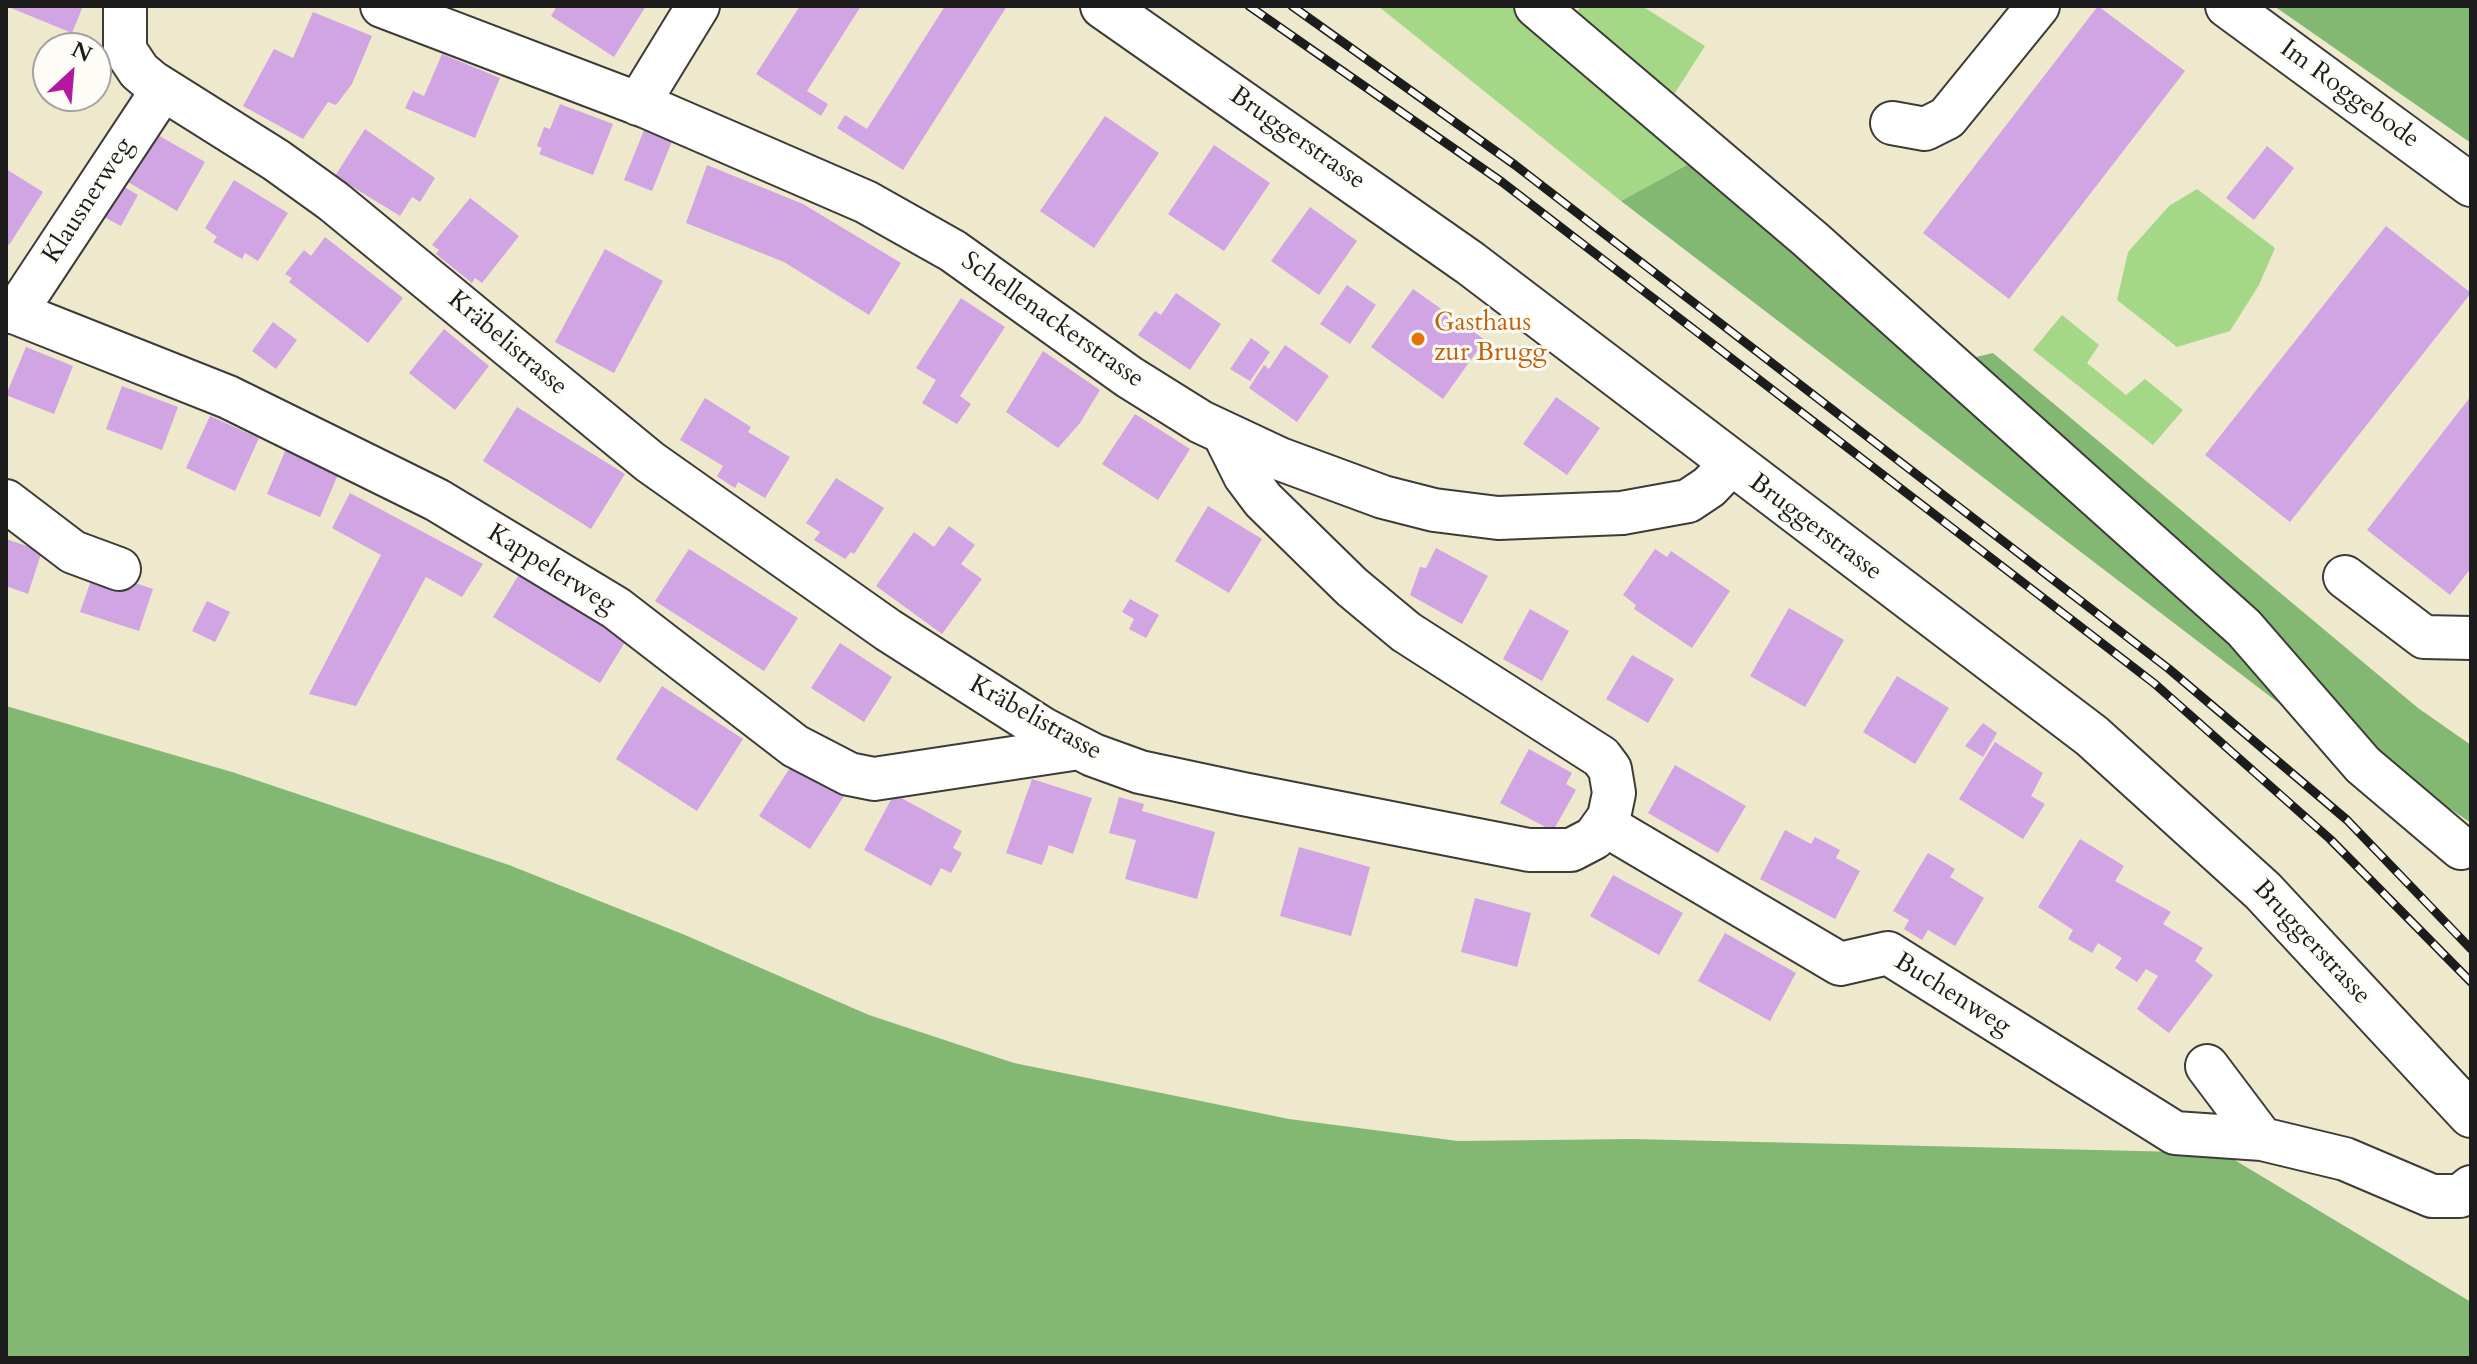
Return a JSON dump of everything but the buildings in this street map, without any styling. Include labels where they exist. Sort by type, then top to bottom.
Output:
[{"type":"main road","name":"Bruggerstrasse","points":[[1103,6],[1383,199],[2092,736],[2170,803],[2263,891],[2471,1115]]},
{"type":"street","name":"Kräbelistrasse","points":[[125,6],[125,50],[139,71],[333,201],[650,462],[888,630],[1020,716],[1079,748],[1175,780],[1529,850],[1571,850],[1594,838],[1605,825]]},
{"type":"street","name":"Schellenackerstrasse","points":[[382,6],[752,150],[893,216],[953,251],[1129,377],[1224,434],[1383,497],[1434,510],[1498,518],[1554,518],[1664,508],[1696,496],[1731,464]]},
{"type":"street","points":[[638,104],[698,6]]},
{"type":"street","points":[[1536,6],[1821,249],[2244,628],[2363,765],[2461,848]]},
{"type":"street","points":[[1892,123],[1925,129],[1947,118],[2038,6]]},
{"type":"street","name":"Im Roggebode","points":[[2227,6],[2471,185]]},
{"type":"street","name":"Klausnerweg","points":[[10,311],[163,89]]},
{"type":"street","name":"Kappelerweg","points":[[10,311],[228,397],[437,500],[616,608],[795,746],[849,774],[874,779],[1079,748]]},
{"type":"street","points":[[1224,434],[1245,476],[1263,500],[1362,596],[1415,638],[1601,757],[1610,769],[1613,783],[1612,806],[1605,825]]},
{"type":"street","points":[[6,501],[73,552],[119,569]]},
{"type":"street","points":[[2345,577],[2424,637],[2471,638]]},
{"type":"street","name":"Buchenweg","points":[[1605,825],[1840,964],[1888,953],[2175,1133],[2262,1139],[2345,1159],[2432,1196],[2460,1196],[2471,1187]]},
{"type":"street","points":[[2207,1066],[2262,1139]]},
{"type":"green space","points":[[1378,6],[1515,6],[1694,161],[1621,201]]},
{"type":"green space","points":[[1581,6],[1642,6],[1705,46],[1671,99],[1574,16]]},
{"type":"green space","points":[[2274,6],[2471,6],[2471,143]]},
{"type":"green space","points":[[1694,161],[1947,364],[1993,353],[2418,708],[2471,745],[2471,823],[2392,769],[2276,701],[1621,201]]},
{"type":"green space","points":[[2197,189],[2275,248],[2259,285],[2230,331],[2177,347],[2117,300],[2128,252],[2169,206]]},
{"type":"green space","points":[[2062,315],[2099,345],[2087,363],[2126,395],[2145,379],[2183,410],[2153,445],[2033,350]]},
{"type":"green space","points":[[6,706],[232,772],[509,865],[685,935],[869,1015],[1014,1063],[1289,1119],[1458,1141],[1632,1139],[2223,1153],[2471,1302],[2471,1358],[6,1358]]},
{"type":"railway","points":[[1249,6],[1502,182],[2155,684],[2330,839],[2471,982]]},
{"type":"railway","points":[[1292,6],[1515,165],[2169,669],[2347,820],[2471,949]]},
{"type":"place","name":"Gasthaus zur Brugg","points":[[1418,339]]}]
